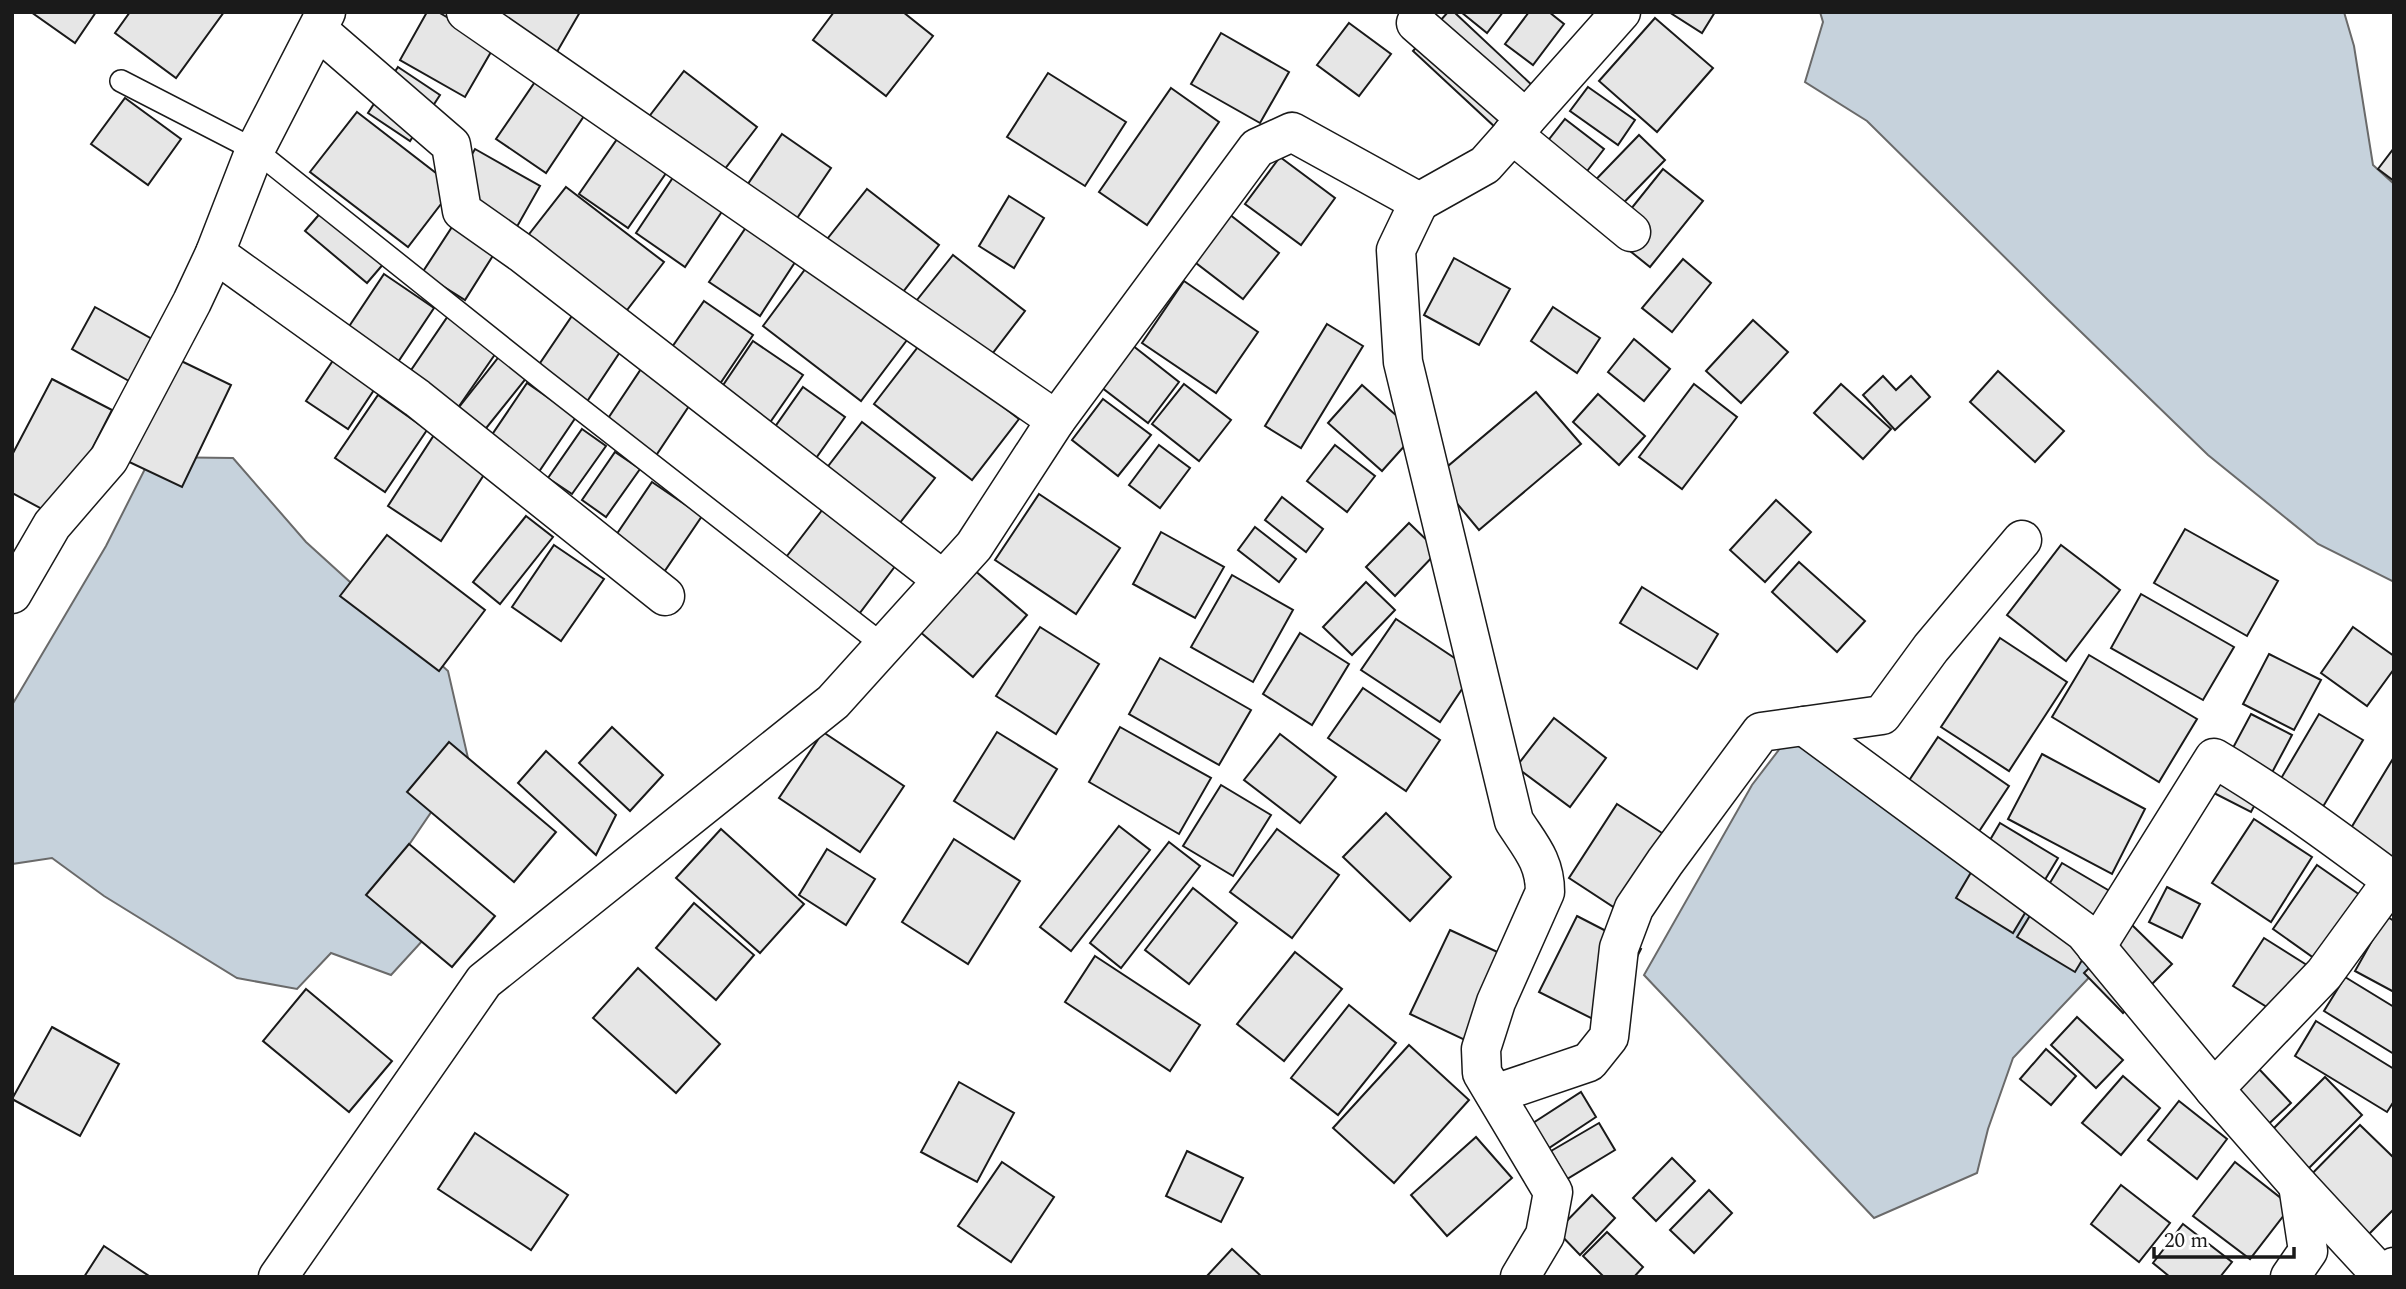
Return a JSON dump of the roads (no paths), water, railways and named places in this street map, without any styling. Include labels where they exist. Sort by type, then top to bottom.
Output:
[{"type":"street","points":[[466,12],[1056,420]]},
{"type":"street","points":[[1520,1277],[1545,1235],[1553,1192],[1482,1073],[1481,1049],[1496,1002],[1545,892],[1545,874],[1514,821],[1403,362],[1396,250],[1419,202],[1485,165],[1621,12]]},
{"type":"street","points":[[12,594],[52,525],[109,458],[192,302],[215,253],[256,150],[322,21],[451,145],[462,211],[534,263],[943,580]]},
{"type":"street","points":[[1416,23],[1631,232]]},
{"type":"street","points":[[278,1277],[484,981],[833,702],[974,545],[1056,420],[1257,148],[1292,132],[1419,202]]},
{"type":"street","points":[[215,253],[416,398],[665,596]]},
{"type":"street","points":[[1495,1094],[1589,1062],[1609,1037],[1619,948],[1634,908],[1761,732],[1881,715],[1931,648],[2022,540]]},
{"type":"street","points":[[1804,726],[2084,932],[2298,1185],[2385,1277],[2394,1267]]},
{"type":"street","points":[[2096,947],[2214,758],[2252,780],[2393,880],[2324,974],[2214,1088]]},
{"type":"street","points":[[2290,1277],[2308,1251],[2298,1185]]},
{"type":"lane","points":[[121,81],[256,150],[542,379],[883,645]]}]
